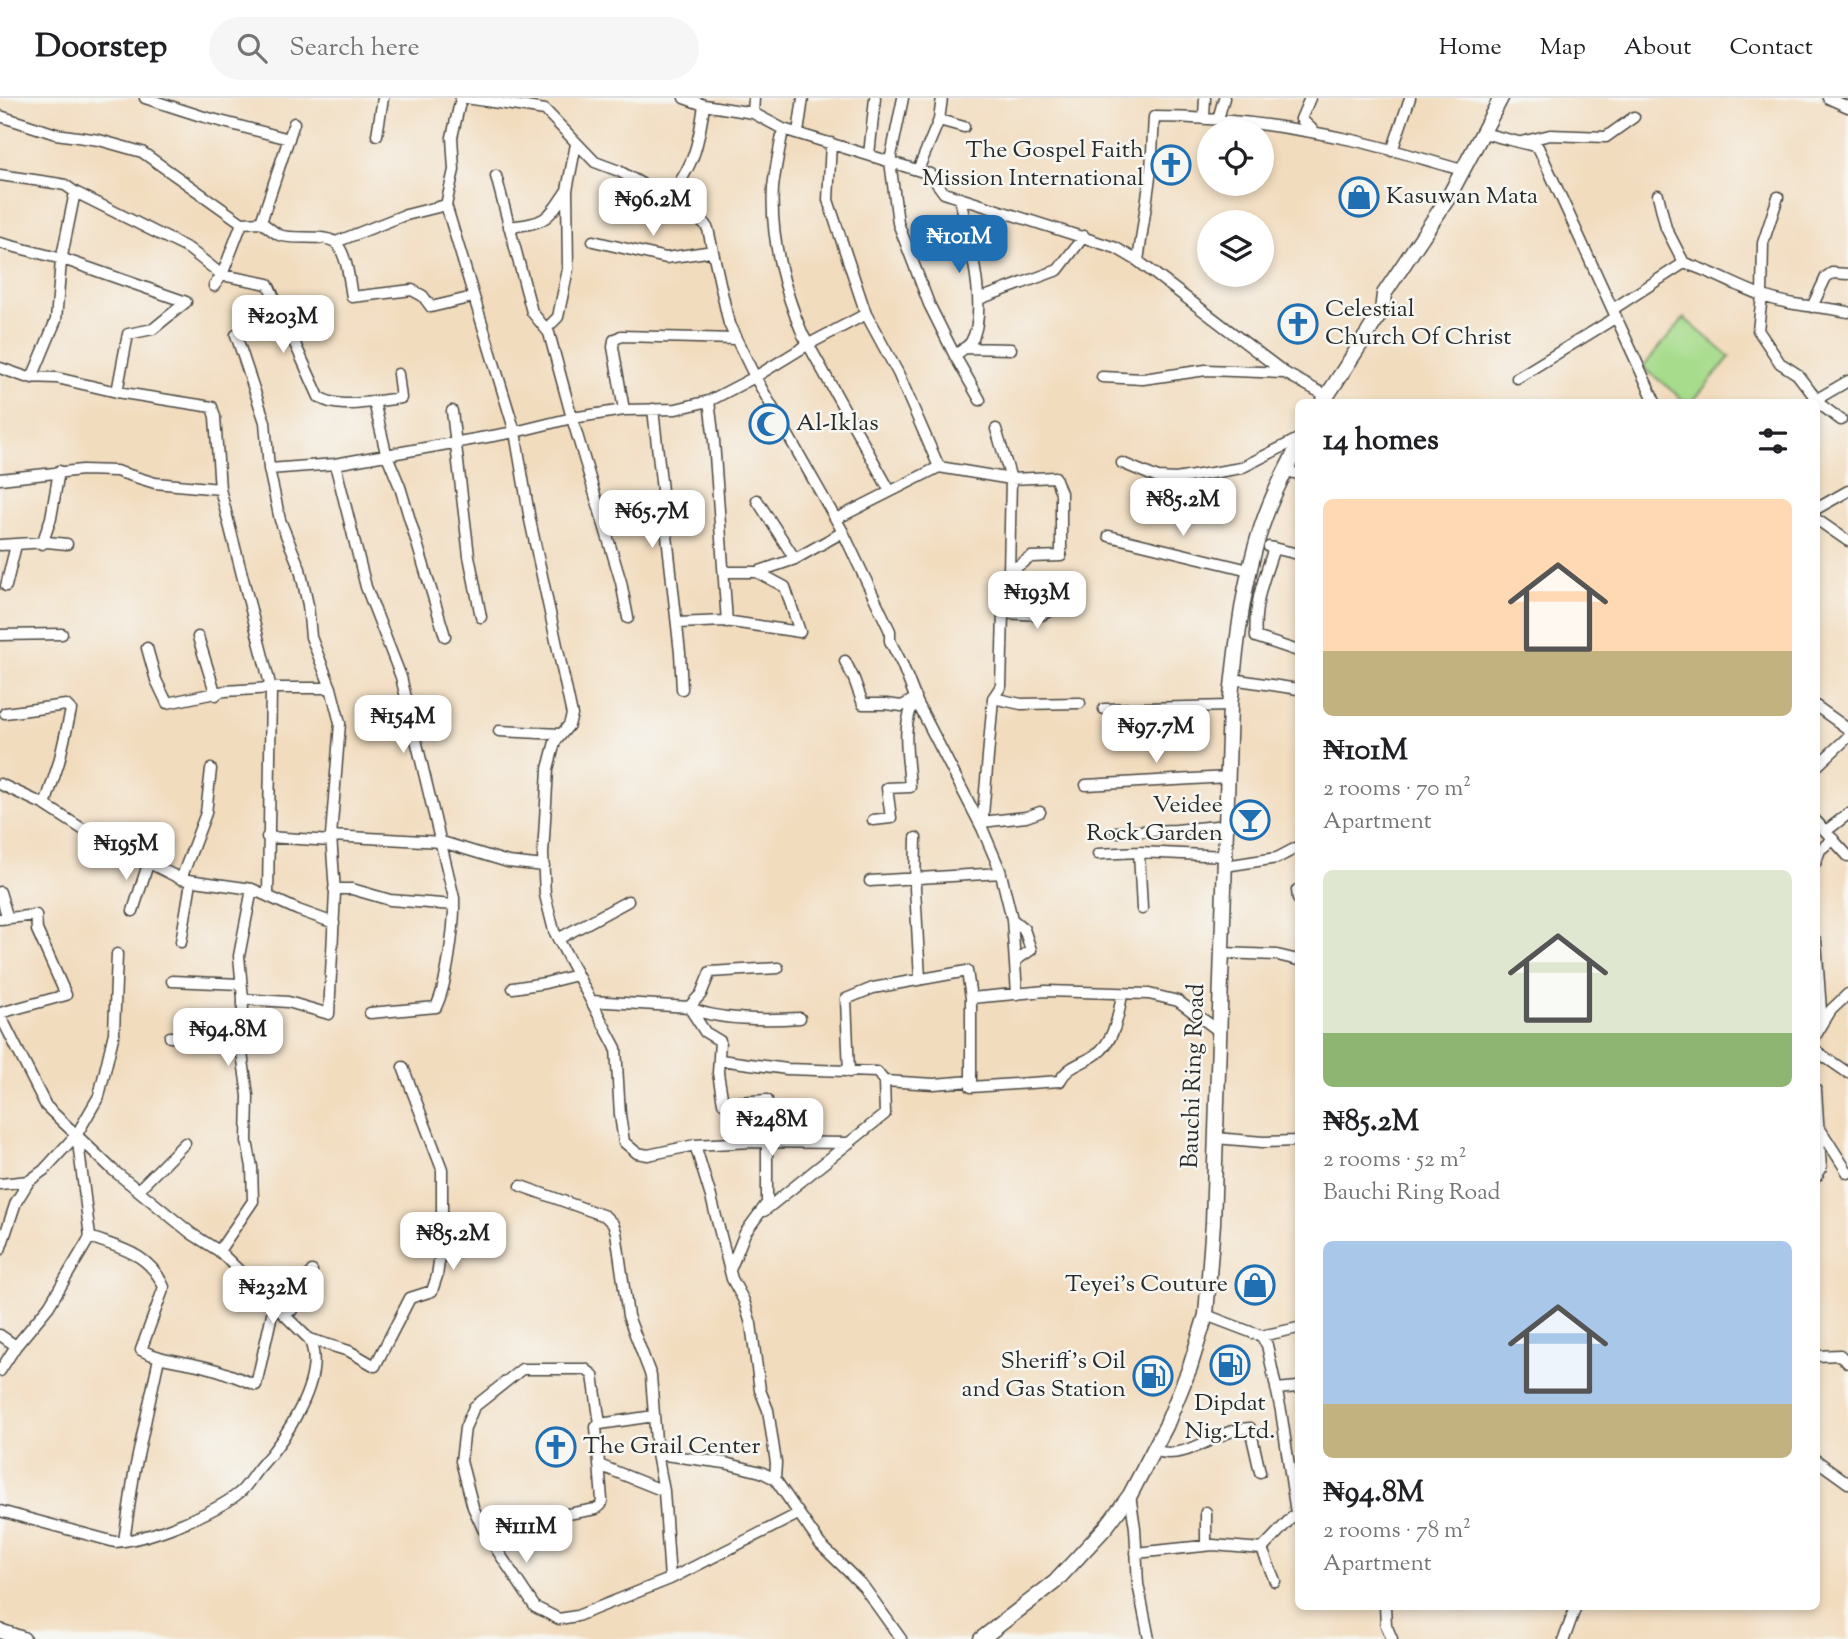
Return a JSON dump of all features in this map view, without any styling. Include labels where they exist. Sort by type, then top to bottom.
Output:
[{"type":"main road","points":[[1325,399],[1382,311],[1384,295],[1448,198],[1501,98]]},
{"type":"main road","name":"Bauchi Ring Road","points":[[981,1639],[1067,1571],[1130,1495],[1166,1426],[1190,1367],[1206,1315],[1212,1234],[1232,679],[1249,570],[1257,542],[1269,506],[1292,472]]},
{"type":"main road","points":[[0,1631],[23,1639]]},
{"type":"street","points":[[145,98],[289,139]]},
{"type":"street","points":[[377,135],[383,98]]},
{"type":"street","points":[[849,1143],[695,1145],[648,1155],[637,1153],[624,1142],[616,1048],[554,931],[545,895],[548,769],[551,752],[572,715],[530,520],[515,432],[446,205],[454,170],[452,137],[463,98],[545,110],[595,162],[619,171],[668,200],[704,223],[708,229],[729,324],[755,377],[843,531],[890,631],[890,641],[916,697],[982,825],[1001,873],[1012,919],[1017,994]]},
{"type":"street","points":[[684,98],[704,105],[753,113],[783,129],[930,174],[943,193],[1116,248],[1138,261],[1285,373],[1325,399]]},
{"type":"street","points":[[753,113],[754,98]]},
{"type":"street","points":[[798,133],[803,98]]},
{"type":"street","points":[[869,155],[875,98]]},
{"type":"street","points":[[903,98],[890,161],[898,223],[929,304],[959,352],[980,400]]},
{"type":"street","points":[[918,170],[939,120],[942,98]]},
{"type":"street","points":[[1204,117],[1205,98]]},
{"type":"street","points":[[1138,261],[1151,170],[1154,117],[1218,119],[1224,98]]},
{"type":"street","points":[[1310,98],[1301,119],[1316,133]]},
{"type":"street","points":[[1392,151],[1410,98]]},
{"type":"street","points":[[1828,98],[1847,105]]},
{"type":"street","points":[[668,200],[687,174],[698,146],[704,105]]},
{"type":"street","points":[[0,116],[56,134],[142,152],[242,223],[261,222],[278,235],[304,239],[325,238],[336,242],[344,256],[352,297],[412,290],[424,296],[431,307],[473,297]]},
{"type":"street","points":[[1515,143],[1550,135],[1606,137],[1634,117]]},
{"type":"street","points":[[939,120],[964,127]]},
{"type":"street","points":[[261,222],[294,123]]},
{"type":"street","points":[[1274,127],[1354,140],[1462,170]]},
{"type":"street","points":[[783,129],[773,188],[774,231],[792,309],[808,344],[890,491]]},
{"type":"street","points":[[1483,134],[1538,147],[1654,399]]},
{"type":"street","points":[[546,329],[558,317],[568,269],[567,190],[576,144]]},
{"type":"street","points":[[831,144],[828,200],[866,314],[898,373],[939,467]]},
{"type":"street","points":[[0,175],[65,185],[189,249],[222,275],[268,284],[320,397],[324,400],[354,405],[401,398],[398,374]]},
{"type":"street","points":[[496,176],[532,312],[549,333],[621,582],[628,618]]},
{"type":"street","points":[[509,227],[539,223],[550,216],[567,190]]},
{"type":"street","points":[[32,378],[56,320],[61,261],[75,192]]},
{"type":"street","points":[[1658,195],[1666,228],[1684,263],[1702,268],[1762,296],[1848,312]]},
{"type":"street","points":[[1778,197],[1763,243],[1758,330],[1780,363],[1797,374],[1813,399]]},
{"type":"street","points":[[959,352],[971,342],[979,309],[960,198]]},
{"type":"street","points":[[336,242],[402,216],[446,205]]},
{"type":"street","points":[[214,286],[222,275],[242,223]]},
{"type":"street","points":[[979,299],[1058,270],[1084,236]]},
{"type":"street","points":[[593,241],[666,258],[712,251]]},
{"type":"street","points":[[0,243],[61,261],[66,260],[187,302],[153,329],[128,334],[117,392]]},
{"type":"street","points":[[1517,378],[1684,263]]},
{"type":"street","points":[[1812,307],[1826,277],[1832,273],[1848,274]]},
{"type":"street","points":[[243,999],[288,1002],[329,1014],[334,923],[332,839],[340,723],[331,688],[311,638],[308,605],[300,569],[279,520],[269,469],[265,422],[236,335],[278,307]]},
{"type":"street","points":[[269,469],[335,464],[515,432],[572,418],[624,410],[676,409],[709,401],[866,314]]},
{"type":"street","points":[[624,410],[614,340],[621,336],[736,339]]},
{"type":"street","points":[[959,352],[1011,349]]},
{"type":"street","points":[[0,368],[32,378],[57,378],[117,392],[212,407],[220,489],[271,688],[268,896]]},
{"type":"street","points":[[1102,377],[1143,379],[1206,370],[1285,373]]},
{"type":"street","points":[[1818,399],[1848,382]]},
{"type":"street","points":[[709,401],[715,441],[727,622]]},
{"type":"street","points":[[371,402],[375,406],[386,453],[400,487],[445,636]]},
{"type":"street","points":[[1820,404],[1841,420]]},
{"type":"street","points":[[653,409],[682,689]]},
{"type":"street","points":[[452,411],[469,556],[481,617]]},
{"type":"street","points":[[982,825],[993,698],[1001,686],[1003,612],[1010,572],[1010,479],[996,429]]},
{"type":"street","points":[[1122,463],[1158,478],[1177,479],[1241,468],[1295,441]]},
{"type":"street","points":[[335,464],[366,587],[401,677],[442,842],[454,905],[450,947],[436,1007],[370,1013]]},
{"type":"street","points":[[836,519],[939,467],[1010,479],[1055,477],[1061,493],[1061,556],[1031,557],[1010,572]]},
{"type":"street","points":[[0,478],[60,471],[116,471],[155,483],[220,489]]},
{"type":"street","points":[[42,544],[51,518],[60,471]]},
{"type":"street","points":[[1820,507],[1848,491]]},
{"type":"street","points":[[757,500],[795,559]]},
{"type":"street","points":[[1820,522],[1848,541]]},
{"type":"street","points":[[724,572],[757,572],[795,559],[843,531]]},
{"type":"street","points":[[1109,536],[1249,570]]},
{"type":"street","points":[[0,545],[47,542],[67,544]]},
{"type":"street","points":[[1257,542],[1295,553]]},
{"type":"street","points":[[6,586],[16,545]]},
{"type":"street","points":[[1273,548],[1254,617],[1256,637],[1295,650]]},
{"type":"street","points":[[677,623],[727,622],[800,632],[785,587],[757,572]]},
{"type":"street","points":[[1003,612],[1041,615],[1063,606]]},
{"type":"street","points":[[0,635],[62,634]]},
{"type":"street","points":[[198,638],[216,695]]},
{"type":"street","points":[[147,648],[156,680],[167,703],[225,691],[331,688]]},
{"type":"street","points":[[845,661],[863,704],[902,706],[916,697]]},
{"type":"street","points":[[1232,679],[1295,689]]},
{"type":"street","points":[[873,820],[891,818],[887,788],[911,787],[905,736],[907,714],[916,697]]},
{"type":"street","points":[[993,698],[1021,704],[1080,703]]},
{"type":"street","points":[[5,713],[66,705],[71,710],[59,762],[45,805]]},
{"type":"street","points":[[1104,709],[1230,706]]},
{"type":"street","points":[[1820,709],[1848,729]]},
{"type":"street","points":[[499,732],[560,734]]},
{"type":"street","points":[[1820,763],[1848,737]]},
{"type":"street","points":[[181,942],[186,881],[206,813],[211,769]]},
{"type":"street","points":[[1086,785],[1228,777]]},
{"type":"street","points":[[0,784],[45,805],[84,830],[186,881],[252,889],[334,923]]},
{"type":"street","points":[[982,825],[1040,812]]},
{"type":"street","points":[[1820,848],[1848,814]]},
{"type":"street","points":[[1116,832],[1227,825]]},
{"type":"street","points":[[1820,825],[1848,856]]},
{"type":"street","points":[[267,837],[442,842],[508,862],[544,866]]},
{"type":"street","points":[[916,838],[920,979]]},
{"type":"street","points":[[1098,854],[1139,852],[1225,861],[1277,858],[1295,849]]},
{"type":"street","points":[[1139,852],[1142,909]]},
{"type":"street","points":[[133,911],[148,863]]},
{"type":"street","points":[[870,881],[1001,873]]},
{"type":"street","points":[[219,1251],[253,1201],[252,1167],[247,1141],[248,1096],[242,1054],[243,999],[239,956],[252,889]]},
{"type":"street","points":[[334,889],[352,890],[390,901],[454,905]]},
{"type":"street","points":[[0,892],[4,919],[36,915],[37,930],[66,995],[0,1014],[46,1106],[113,1170],[178,1223],[219,1251],[309,1339],[314,1349],[307,1393],[271,1457],[240,1492],[205,1513],[134,1540],[104,1541],[0,1511]]},
{"type":"street","points":[[558,939],[628,901]]},
{"type":"street","points":[[1012,919],[1024,929],[1031,950],[1015,961]]},
{"type":"street","points":[[1221,953],[1277,955],[1295,958]]},
{"type":"street","points":[[0,1250],[16,1202],[29,1181],[44,1170],[77,1135],[99,1096],[114,1033],[117,954]]},
{"type":"street","points":[[689,1007],[701,995],[709,972],[778,968]]},
{"type":"street","points":[[849,1072],[846,999],[873,988],[967,971],[971,998],[971,1087],[1060,1081],[1064,1072],[1098,1054],[1111,1035],[1119,1014],[1122,994]]},
{"type":"street","points":[[513,988],[545,984],[578,975]]},
{"type":"street","points":[[172,981],[240,984]]},
{"type":"street","points":[[971,998],[1046,991],[1149,994],[1178,1001],[1219,1031]]},
{"type":"street","points":[[1820,1028],[1831,1010],[1848,994]]},
{"type":"street","points":[[1820,996],[1822,1024]]},
{"type":"street","points":[[591,1001],[689,1007],[705,1015],[800,1018]]},
{"type":"street","points":[[689,1007],[705,1032],[720,1041],[718,1073],[723,1103],[767,1100],[767,1203],[745,1233],[730,1270]]},
{"type":"street","points":[[170,1037],[242,1039]]},
{"type":"street","points":[[1820,1054],[1848,1073]]},
{"type":"street","points":[[720,1060],[787,1069],[877,1072],[884,1081],[885,1114],[758,1216]]},
{"type":"street","points":[[309,1339],[349,1351],[375,1366],[410,1298],[432,1292],[442,1241],[442,1169],[403,1067]]},
{"type":"street","points":[[884,1081],[934,1084],[971,1081]]},
{"type":"street","points":[[1820,1129],[1848,1173]]},
{"type":"street","points":[[0,1371],[16,1346],[49,1306],[90,1237],[77,1135]]},
{"type":"street","points":[[1215,1138],[1263,1143],[1295,1141]]},
{"type":"street","points":[[139,1189],[186,1143]]},
{"type":"street","points":[[695,1145],[730,1270],[751,1324],[760,1390],[768,1410],[775,1479]]},
{"type":"street","points":[[1820,1148],[1820,1171]]},
{"type":"street","points":[[0,1184],[29,1181]]},
{"type":"street","points":[[521,1186],[605,1216],[616,1232],[628,1316],[648,1364],[657,1454],[664,1491],[670,1579]]},
{"type":"street","points":[[90,1237],[138,1256],[158,1273],[164,1287],[141,1350],[159,1358],[212,1368],[256,1385],[274,1305]]},
{"type":"street","points":[[274,1305],[292,1310],[312,1271]]},
{"type":"street","points":[[1206,1315],[1261,1336],[1295,1329]]},
{"type":"street","points":[[0,1335],[16,1346]]},
{"type":"street","points":[[1261,1336],[1267,1345],[1295,1483]]},
{"type":"street","points":[[1820,1356],[1840,1355],[1848,1363]]},
{"type":"street","points":[[124,1541],[134,1474],[159,1358]]},
{"type":"street","points":[[600,1424],[593,1375],[585,1369],[522,1369],[474,1407],[465,1428],[461,1461],[473,1507],[482,1529],[535,1607],[551,1616],[568,1619],[578,1616],[670,1579],[798,1514]]},
{"type":"street","points":[[1276,1389],[1295,1387]]},
{"type":"street","points":[[482,1529],[596,1509],[602,1500],[596,1427],[600,1424],[654,1416]]},
{"type":"street","points":[[1153,1450],[1166,1455],[1179,1454],[1239,1428],[1250,1427],[1260,1472]]},
{"type":"street","points":[[657,1454],[725,1462],[761,1472],[775,1479],[820,1544],[863,1586],[901,1639]]},
{"type":"street","points":[[1820,1463],[1848,1483]]},
{"type":"street","points":[[599,1465],[664,1491]]},
{"type":"street","points":[[1130,1495],[1138,1584],[1149,1639]]},
{"type":"street","points":[[1206,1512],[1206,1546]]},
{"type":"street","points":[[1136,1553],[1206,1546],[1262,1549],[1295,1516]]},
{"type":"street","points":[[1262,1549],[1275,1581]]},
{"type":"street","points":[[1385,1610],[1386,1625],[1392,1639]]},
{"type":"street","points":[[1564,1639],[1575,1610]]},
{"type":"green space","points":[[1684,318],[1730,357],[1695,399],[1682,399],[1643,367]]},
{"type":"place","name":"The Gospel Faith Mission International","points":[[1171,165]]},
{"type":"place","name":"Kasuwan Mata","points":[[1359,197]]},
{"type":"place","name":"Celestial Church Of Christ","points":[[1298,324]]},
{"type":"place","name":"Al-Iklas","points":[[769,424]]},
{"type":"place","name":"Veidee Rock Garden","points":[[1250,820]]},
{"type":"place","name":"Teyei's Couture","points":[[1255,1285]]},
{"type":"place","name":"Dipdat Nig. Ltd.","points":[[1230,1365]]},
{"type":"place","name":"Sheriff's Oil and Gas Station","points":[[1153,1376]]},
{"type":"place","name":"The Grail Center","points":[[556,1447]]}]
